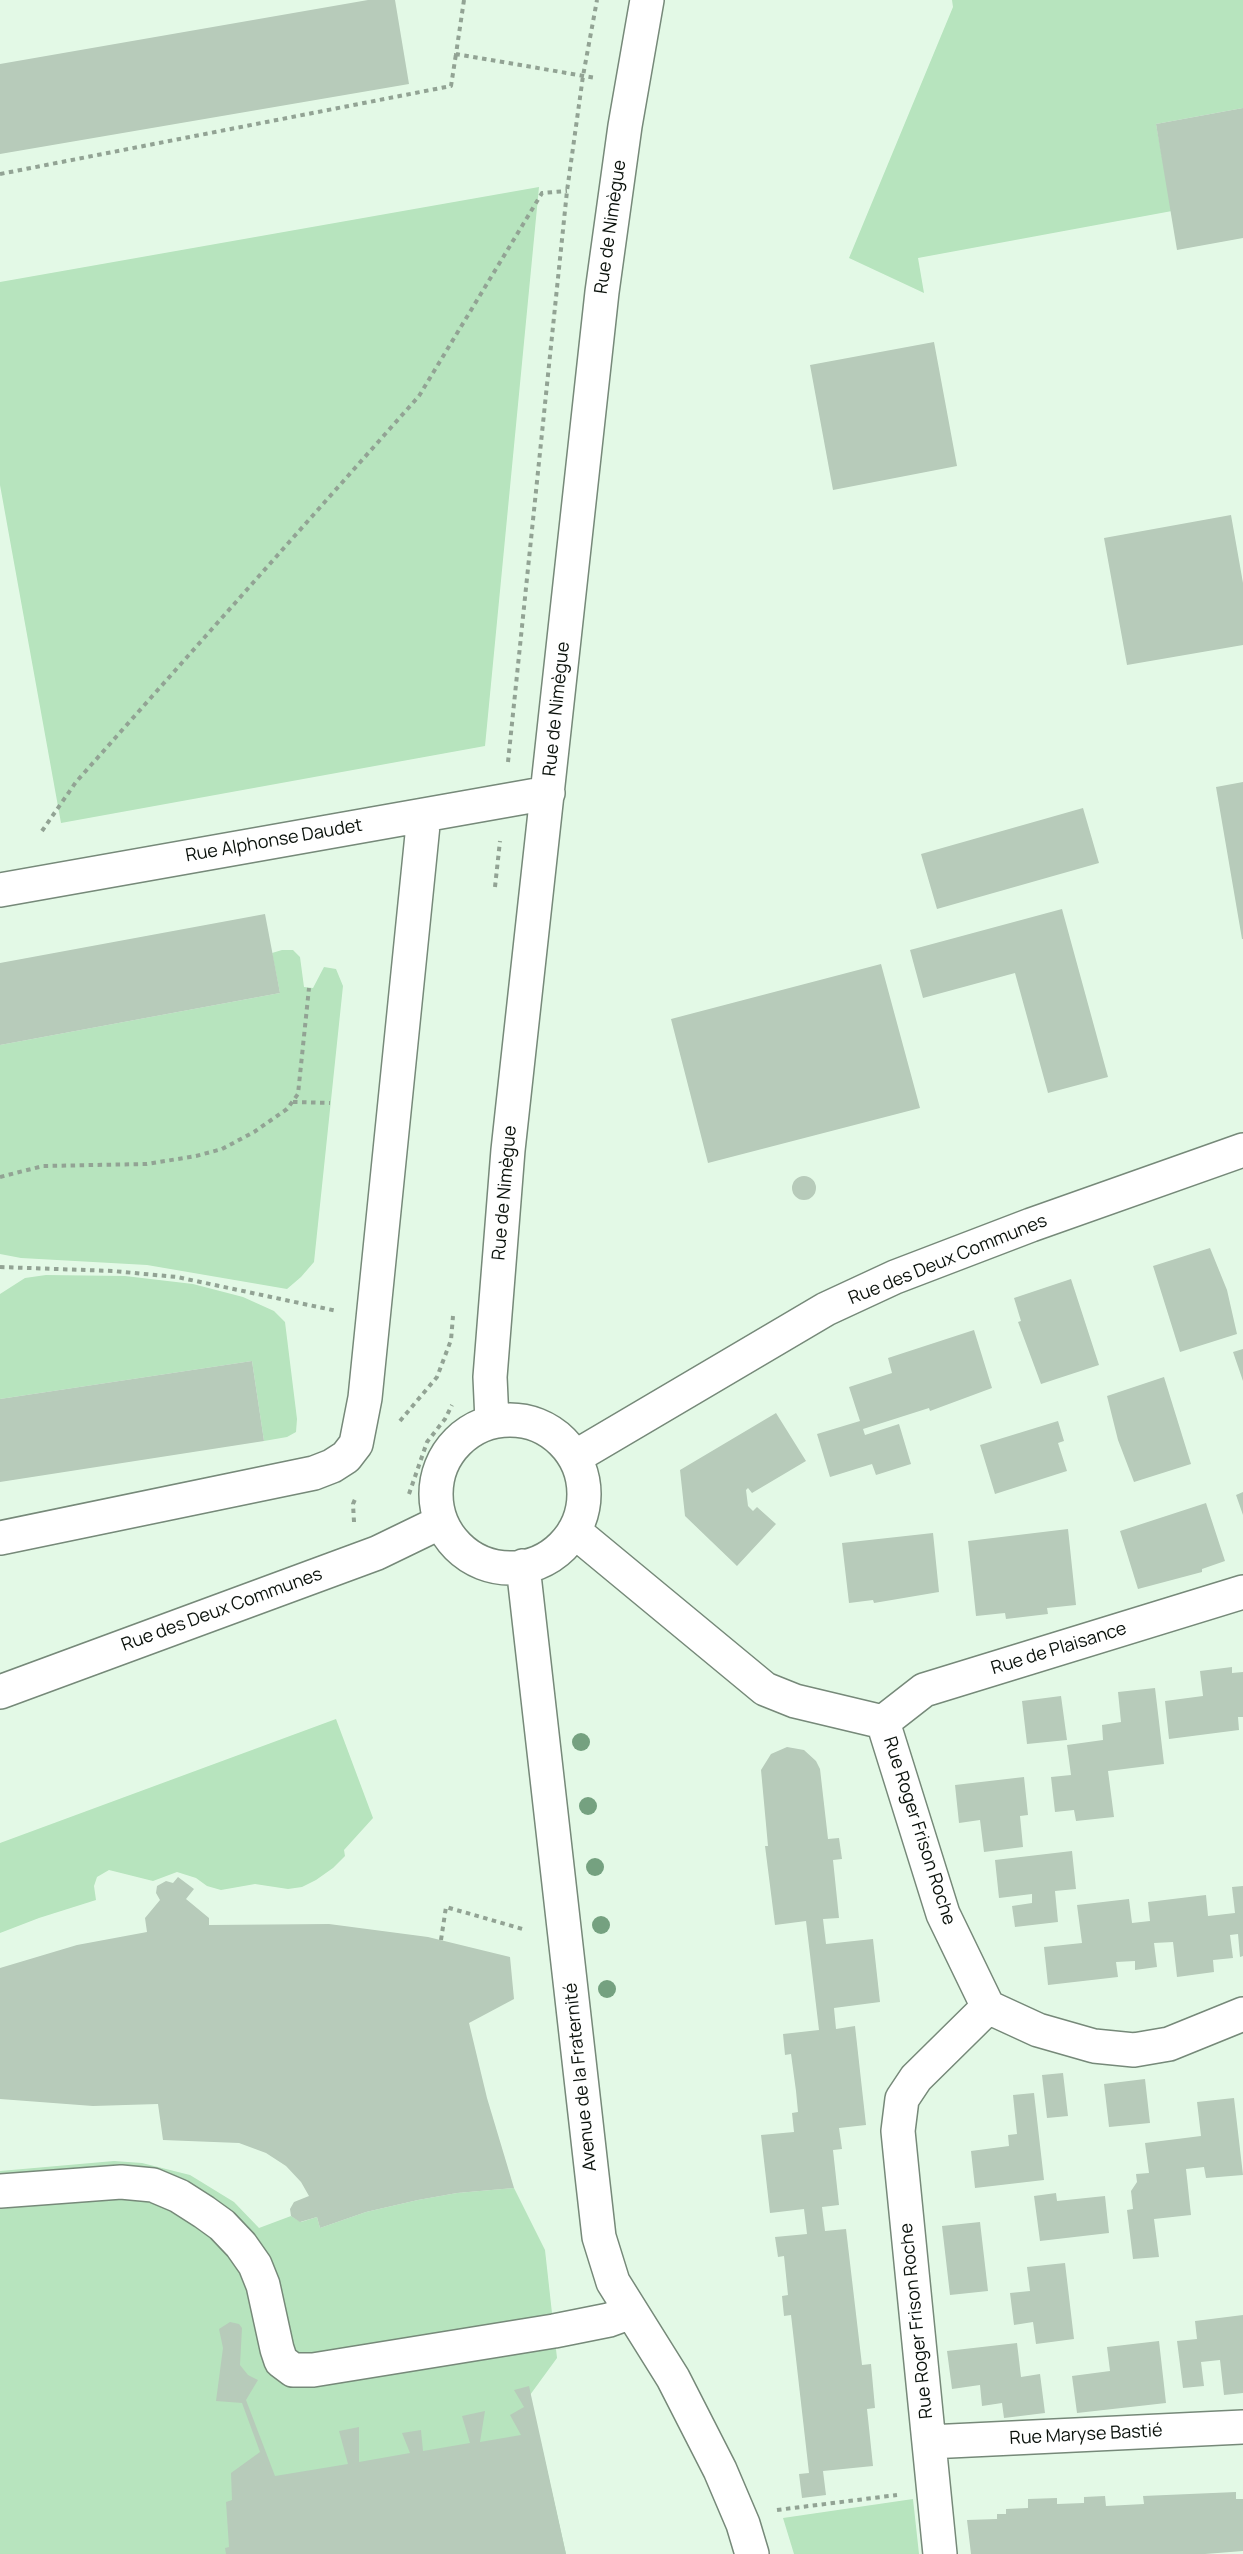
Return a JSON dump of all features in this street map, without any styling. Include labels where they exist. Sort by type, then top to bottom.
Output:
[{"type":"street","name":"Rue de Nimègue","points":[[492,1421],[490,1377],[508,1150],[602,292],[631,84],[647,0]]},
{"type":"street","name":"Rue Alphonse Daudet","points":[[0,890],[548,793]]},
{"type":"street","points":[[0,1538],[315,1473],[346,1457],[356,1444],[361,1427],[373,1318],[424,815]]},
{"type":"street","name":"Rue des Deux Communes","points":[[574,1457],[808,1320],[895,1277],[1031,1225],[1243,1150]]},
{"type":"street","points":[[524,1420],[547,1429],[564,1442],[574,1457],[582,1477],[584,1497],[580,1518],[574,1531],[563,1545],[549,1556],[523,1566],[500,1567],[485,1563],[461,1549],[441,1522],[436,1499],[438,1477],[447,1455],[460,1438],[478,1427],[492,1421],[524,1420]]},
{"type":"street","name":"Rue des Deux Communes","points":[[0,1692],[377,1553],[441,1522]]},
{"type":"street","name":"Rue Roger Frison Roche","points":[[574,1531],[765,1689],[795,1701],[883,1722],[943,1914],[988,2007],[916,2078],[902,2099],[898,2131],[940,2554]]},
{"type":"street","name":"Avenue de la Fraternité","points":[[523,1566],[598,2237],[607,2269],[673,2378],[720,2470],[752,2554]]},
{"type":"street","name":"Rue de Plaisance","points":[[883,1722],[924,1690],[1243,1592]]},
{"type":"street","points":[[988,2007],[1038,2030],[1094,2046],[1134,2050],[1169,2044],[1243,2014]]},
{"type":"street","points":[[0,2191],[122,2182],[153,2185],[179,2196],[204,2212],[234,2238],[255,2265],[263,2285],[279,2355],[285,2365],[293,2370],[312,2370],[554,2331],[609,2320],[631,2312]]},
{"type":"street","name":"Rue Maryse Bastié","points":[[929,2442],[1243,2427]]},
{"type":"path","points":[[0,174],[451,86],[464,0]]},
{"type":"path","points":[[456,54],[631,84]]},
{"type":"path","points":[[42,831],[76,782],[418,396],[542,193],[567,190]]},
{"type":"path","points":[[0,1177],[43,1166],[147,1164],[196,1156],[222,1149],[254,1132],[287,1109],[298,1094],[309,988]]},
{"type":"path","points":[[292,1102],[330,1103]]},
{"type":"path","points":[[0,1267],[113,1271],[177,1277],[373,1318]]},
{"type":"path","points":[[441,1940],[446,1907],[509,1926]]},
{"type":"path","points":[[739,2515],[934,2490]]},
{"type":"green space","points":[[952,0],[1243,0],[1243,108],[1156,124],[1172,211],[918,258],[924,293],[849,258],[953,7]]},
{"type":"green space","points":[[539,187],[485,746],[61,823],[0,485],[0,282]]},
{"type":"green space","points":[[293,950],[300,957],[304,987],[313,988],[324,967],[336,969],[343,986],[314,1262],[301,1277],[287,1289],[147,1265],[21,1258],[0,1254],[0,1045],[280,993],[272,953]]},
{"type":"green space","points":[[46,1275],[125,1276],[193,1284],[243,1297],[274,1311],[285,1322],[297,1419],[296,1432],[287,1437],[264,1441],[252,1361],[0,1399],[0,1294],[25,1278]]},
{"type":"green space","points":[[336,1719],[373,1818],[344,1850],[345,1856],[316,1880],[302,1887],[288,1889],[255,1884],[221,1890],[177,1872],[153,1881],[109,1870],[97,1877],[94,1886],[96,1900],[0,1933],[0,1843]]},
{"type":"green space","points":[[114,2161],[142,2163],[190,2175],[234,2202],[259,2228],[291,2216],[301,2222],[317,2217],[320,2228],[366,2212],[418,2200],[457,2193],[514,2188],[545,2250],[557,2358],[530,2395],[566,2554],[0,2554],[0,2171]]},
{"type":"green space","points":[[913,2499],[919,2554],[794,2554],[783,2518]]},
{"type":"building","points":[[368,0],[395,0],[409,84],[0,154],[0,64]]},
{"type":"building","points":[[1243,108],[1243,238],[1177,250],[1156,124]]},
{"type":"building","points":[[934,342],[957,466],[833,490],[810,365]]},
{"type":"building","points":[[1231,515],[1243,583],[1243,645],[1127,665],[1104,538]]},
{"type":"building","points":[[1243,782],[1243,939],[1242,939],[1216,787]]},
{"type":"building","points":[[1083,808],[1099,863],[937,909],[921,854]]},
{"type":"building","points":[[1062,909],[1108,1077],[1048,1093],[1015,973],[923,998],[910,950]]},
{"type":"building","points":[[265,914],[280,993],[0,1045],[0,963]]},
{"type":"building","points":[[881,964],[920,1108],[708,1163],[671,1019]]},
{"type":"building","points":[[799,1176],[809,1176],[816,1183],[816,1193],[809,1200],[799,1200],[792,1193],[792,1183]]},
{"type":"building","points":[[1210,1248],[1227,1290],[1237,1334],[1180,1352],[1153,1266]]},
{"type":"building","points":[[1071,1279],[1099,1365],[1041,1384],[1018,1322],[1021,1321],[1014,1298]]},
{"type":"building","points":[[974,1330],[992,1388],[930,1411],[929,1408],[863,1429],[865,1435],[899,1424],[911,1464],[876,1475],[872,1464],[830,1477],[817,1434],[860,1421],[849,1387],[892,1373],[888,1358]]},
{"type":"building","points":[[1243,1349],[1243,1381],[1233,1352]]},
{"type":"building","points":[[252,1361],[264,1441],[0,1482],[0,1399]]},
{"type":"building","points":[[1164,1377],[1191,1464],[1134,1482],[1118,1440],[1107,1396]]},
{"type":"building","points":[[776,1413],[806,1461],[752,1493],[748,1488],[746,1490],[748,1506],[753,1511],[757,1507],[776,1524],[737,1566],[685,1516],[680,1470]]},
{"type":"building","points":[[1058,1421],[1064,1441],[1058,1443],[1067,1471],[995,1494],[980,1445]]},
{"type":"building","points":[[1243,1492],[1243,1515],[1236,1495]]},
{"type":"building","points":[[1206,1503],[1225,1561],[1202,1569],[1202,1572],[1138,1589],[1120,1531]]},
{"type":"building","points":[[1068,1529],[1076,1605],[1047,1608],[1048,1614],[1006,1619],[1005,1613],[976,1616],[968,1541]]},
{"type":"building","points":[[933,1533],[939,1592],[874,1603],[873,1600],[849,1603],[842,1543]]},
{"type":"building","points":[[1232,1667],[1232,1673],[1243,1672],[1243,1717],[1238,1717],[1239,1730],[1169,1739],[1165,1701],[1203,1696],[1200,1671]]},
{"type":"building","points":[[1155,1688],[1164,1764],[1108,1771],[1114,1817],[1076,1821],[1074,1810],[1055,1812],[1051,1777],[1071,1775],[1067,1745],[1103,1740],[1102,1725],[1121,1722],[1118,1692]]},
{"type":"building","points":[[1061,1696],[1067,1740],[1027,1744],[1022,1701]]},
{"type":"building","points":[[787,1747],[804,1750],[816,1761],[820,1769],[828,1839],[839,1838],[842,1859],[833,1860],[839,1918],[823,1919],[826,1944],[873,1939],[880,2002],[834,2008],[836,2029],[855,2026],[866,2125],[839,2128],[842,2149],[833,2150],[839,2205],[822,2207],[825,2231],[846,2229],[862,2365],[871,2364],[875,2408],[867,2409],[873,2466],[823,2471],[826,2495],[802,2498],[799,2474],[809,2473],[791,2315],[784,2316],[782,2296],[788,2295],[784,2256],[778,2257],[775,2237],[807,2234],[804,2209],[770,2213],[761,2135],[794,2132],[792,2113],[798,2112],[796,2091],[791,2054],[785,2055],[783,2034],[819,2030],[806,1921],[775,1925],[765,1846],[768,1846],[761,1770],[771,1754]]},
{"type":"building","points":[[1024,1777],[1028,1815],[1020,1816],[1023,1847],[984,1852],[980,1820],[959,1823],[955,1785]]},
{"type":"building","points":[[1072,1851],[1076,1889],[1055,1891],[1058,1922],[1015,1927],[1012,1906],[1032,1903],[1032,1894],[999,1898],[995,1860]]},
{"type":"building","points":[[178,1877],[194,1889],[186,1899],[209,1918],[209,1925],[329,1924],[428,1937],[510,1957],[514,1999],[469,2023],[487,2098],[514,2188],[457,2193],[418,2200],[366,2212],[320,2228],[317,2217],[300,2222],[291,2216],[290,2209],[294,2202],[309,2196],[301,2182],[286,2166],[266,2153],[239,2143],[163,2140],[158,2104],[93,2106],[0,2099],[0,1968],[77,1945],[147,1932],[145,1918],[160,1900],[156,1893],[157,1886],[166,1881],[173,1883]]},
{"type":"building","points":[[1243,1886],[1243,1956],[1240,1957],[1238,1934],[1230,1935],[1233,1958],[1213,1960],[1214,1972],[1177,1977],[1173,1942],[1154,1943],[1157,1967],[1135,1970],[1135,1961],[1116,1962],[1118,1977],[1048,1985],[1044,1947],[1082,1943],[1077,1905],[1129,1899],[1132,1923],[1150,1921],[1148,1902],[1206,1895],[1208,1916],[1235,1913],[1232,1887]]},
{"type":"building","points":[[1063,2073],[1068,2116],[1047,2118],[1042,2075]]},
{"type":"building","points":[[1145,2079],[1150,2123],[1109,2127],[1104,2084]]},
{"type":"building","points":[[1034,2093],[1044,2180],[975,2188],[971,2151],[1009,2146],[1008,2135],[1017,2134],[1013,2095]]},
{"type":"building","points":[[1234,2098],[1243,2175],[1206,2178],[1204,2167],[1186,2169],[1191,2215],[1154,2219],[1159,2257],[1133,2259],[1127,2210],[1133,2209],[1131,2191],[1137,2182],[1136,2174],[1149,2173],[1145,2143],[1201,2136],[1197,2102]]},
{"type":"building","points":[[1056,2193],[1057,2201],[1105,2196],[1109,2233],[1040,2241],[1034,2196]]},
{"type":"building","points":[[980,2222],[988,2291],[950,2295],[942,2226]]},
{"type":"building","points":[[1065,2263],[1074,2339],[1036,2344],[1033,2322],[1014,2325],[1010,2293],[1030,2291],[1027,2267]]},
{"type":"building","points":[[1243,2315],[1243,2393],[1224,2395],[1220,2360],[1201,2362],[1204,2386],[1183,2388],[1177,2341],[1197,2339],[1195,2321]]},
{"type":"building","points":[[230,2322],[239,2324],[242,2328],[240,2365],[248,2375],[258,2380],[246,2400],[275,2476],[348,2464],[339,2431],[359,2427],[359,2462],[410,2453],[402,2433],[421,2430],[423,2451],[470,2443],[462,2416],[485,2411],[480,2442],[521,2435],[510,2415],[524,2407],[514,2390],[529,2386],[566,2554],[226,2554],[225,2548],[229,2547],[226,2502],[232,2500],[231,2473],[260,2452],[242,2403],[216,2401],[223,2348],[219,2329]]},
{"type":"building","points":[[1159,2341],[1166,2403],[1077,2413],[1072,2376],[1110,2371],[1107,2347]]},
{"type":"building","points":[[1017,2343],[1021,2377],[1040,2374],[1045,2413],[1004,2418],[1002,2403],[982,2406],[980,2385],[952,2389],[947,2351]]},
{"type":"building","points":[[1236,2492],[1236,2499],[1243,2499],[1243,2551],[1205,2554],[971,2554],[967,2520],[997,2519],[997,2514],[1006,2514],[1006,2509],[1028,2508],[1028,2499],[1057,2498],[1057,2504],[1084,2503],[1084,2497],[1105,2496],[1106,2506],[1144,2504],[1143,2496]]}]
